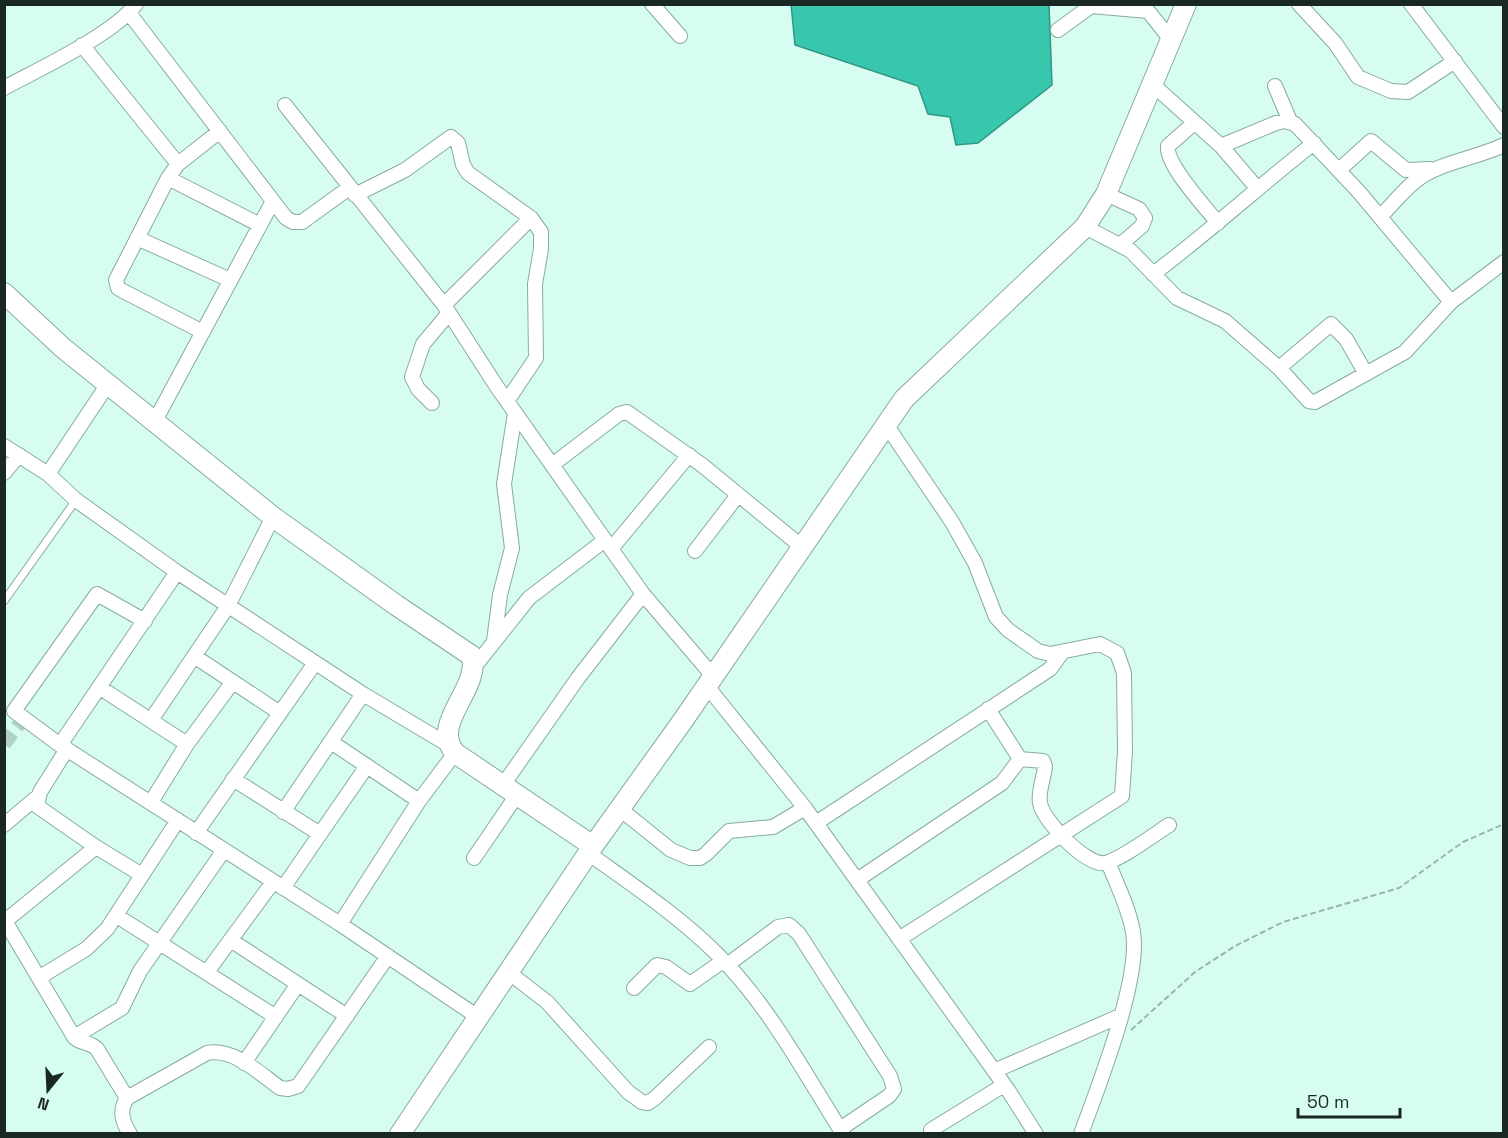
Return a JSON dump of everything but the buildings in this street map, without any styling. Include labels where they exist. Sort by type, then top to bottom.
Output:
[{"type":"street","points":[[652,4],[680,36]]},
{"type":"street","points":[[400,1134],[591,850],[710,681],[885,423],[904,399],[1086,227],[1106,194],[1186,4]]},
{"type":"street","points":[[1299,4],[1335,43],[1358,76],[1382,88],[1408,92],[1455,61]]},
{"type":"street","points":[[1411,4],[1503,127]]},
{"type":"street","points":[[1058,30],[1091,6],[1141,7],[1152,16],[1172,41]]},
{"type":"street","points":[[4,88],[82,45],[133,9],[220,131],[286,218],[293,222],[302,222],[352,192],[405,170],[451,137],[458,143],[463,165],[468,173],[531,218],[541,232],[542,241],[535,284],[538,345],[532,366],[507,400]]},
{"type":"street","points":[[82,45],[178,164]]},
{"type":"street","points":[[1151,83],[1221,146],[1257,188]]},
{"type":"street","points":[[1275,86],[1290,121],[1339,170],[1451,302]]},
{"type":"street","points":[[285,105],[446,309],[515,412],[643,594],[816,823],[1004,1085],[1036,1134]]},
{"type":"street","points":[[1221,146],[1276,123],[1290,121]]},
{"type":"street","points":[[1194,123],[1168,146],[1167,152],[1181,176],[1218,223]]},
{"type":"street","points":[[203,332],[118,288],[116,280],[168,178],[178,164],[220,131]]},
{"type":"street","points":[[1339,170],[1371,141],[1406,170],[1420,171],[1486,154],[1503,146]]},
{"type":"street","points":[[1153,274],[1314,144]]},
{"type":"street","points":[[1380,218],[1413,182],[1444,166]]},
{"type":"street","points":[[168,178],[260,225]]},
{"type":"street","points":[[1106,194],[1139,209],[1145,218],[1142,226],[1121,244]]},
{"type":"street","points":[[155,421],[273,201]]},
{"type":"street","points":[[432,403],[418,389],[412,376],[423,344],[446,309],[531,218]]},
{"type":"street","points":[[1086,227],[1121,244],[1177,298],[1225,321],[1279,368],[1305,397],[1315,402],[1406,352],[1451,302],[1503,262]]},
{"type":"street","points":[[137,238],[230,280]]},
{"type":"street","points":[[4,293],[63,348],[273,517],[396,605],[461,646],[472,656],[475,666]]},
{"type":"street","points":[[1279,368],[1331,324],[1346,339],[1366,374]]},
{"type":"street","points":[[48,474],[108,384]]},
{"type":"street","points":[[494,641],[500,595],[512,548],[504,484],[515,412]]},
{"type":"street","points":[[552,465],[619,414],[627,412],[689,455],[801,546]]},
{"type":"street","points":[[885,423],[952,522],[975,563],[996,617],[1008,630],[1038,651],[1061,654],[1100,644],[1117,653],[1124,672],[1125,751],[1122,796],[899,939]]},
{"type":"street","points":[[4,446],[48,474],[76,500],[177,572],[451,749],[510,790],[652,899],[725,963],[783,1039],[842,1131],[889,1096],[894,1089],[890,1076],[799,934],[789,925],[778,927],[725,963],[690,984],[666,967],[657,965],[634,988]]},
{"type":"street","points":[[4,473],[19,455]]},
{"type":"street","points":[[340,924],[451,749],[447,729],[472,679],[475,666],[538,589],[608,545],[689,455]]},
{"type":"street","points":[[695,551],[738,495]]},
{"type":"street","points":[[151,720],[228,606],[273,517]]},
{"type":"street","points":[[4,825],[36,798],[99,687],[177,572]]},
{"type":"street","points":[[145,621],[97,594],[9,707],[63,747],[340,924],[478,1017]]},
{"type":"street","points":[[474,858],[510,790],[578,678],[643,594]]},
{"type":"street","points":[[816,823],[1050,669],[1061,654]]},
{"type":"street","points":[[194,656],[280,713]]},
{"type":"street","points":[[196,833],[315,663]]},
{"type":"street","points":[[151,802],[187,744],[232,683]]},
{"type":"street","points":[[99,687],[187,744]]},
{"type":"street","points":[[284,812],[363,694]]},
{"type":"street","points":[[988,709],[1020,759]]},
{"type":"street","points":[[331,742],[419,801]]},
{"type":"street","points":[[1020,759],[1043,761],[1045,766],[1040,803],[1049,822],[1060,835],[1090,860],[1108,862],[1169,825]]},
{"type":"street","points":[[857,880],[1002,783],[1020,759]]},
{"type":"street","points":[[207,972],[320,834],[367,765]]},
{"type":"street","points":[[233,779],[320,834]]},
{"type":"street","points":[[36,798],[40,809],[142,875]]},
{"type":"street","points":[[620,809],[671,850],[690,858],[700,858],[729,831],[773,827],[805,808]]},
{"type":"street","points":[[40,977],[86,949],[117,916],[178,820]]},
{"type":"street","points":[[96,847],[5,921],[74,1037],[80,1042],[90,1043],[97,1049],[127,1098]]},
{"type":"street","points":[[74,1037],[122,1008],[140,971],[161,944],[224,850]]},
{"type":"street","points":[[1082,1134],[1111,1049],[1134,944],[1127,910],[1108,862]]},
{"type":"street","points":[[117,916],[276,1017]]},
{"type":"street","points":[[232,941],[347,1016]]},
{"type":"street","points":[[130,1134],[122,1115],[122,1106],[127,1098],[207,1053],[222,1052],[280,1088],[288,1089],[298,1086],[388,956]]},
{"type":"street","points":[[508,972],[547,1002],[628,1092],[642,1102],[648,1103],[655,1098],[709,1047]]},
{"type":"street","points":[[244,1064],[298,984]]},
{"type":"street","points":[[994,1071],[1120,1016]]},
{"type":"street","points":[[931,1130],[1004,1085]]},
{"type":"lane","points":[[4,601],[76,500]]},
{"type":"path","points":[[1111,1049],[1195,972],[1235,946],[1283,922],[1399,888],[1463,842],[1503,824]]},
{"type":"shaded area","points":[[791,4],[1049,5],[1052,85],[978,143],[956,145],[950,117],[928,114],[918,86],[795,45]]},
{"type":"tunnel","points":[[4,744],[24,718]]}]
